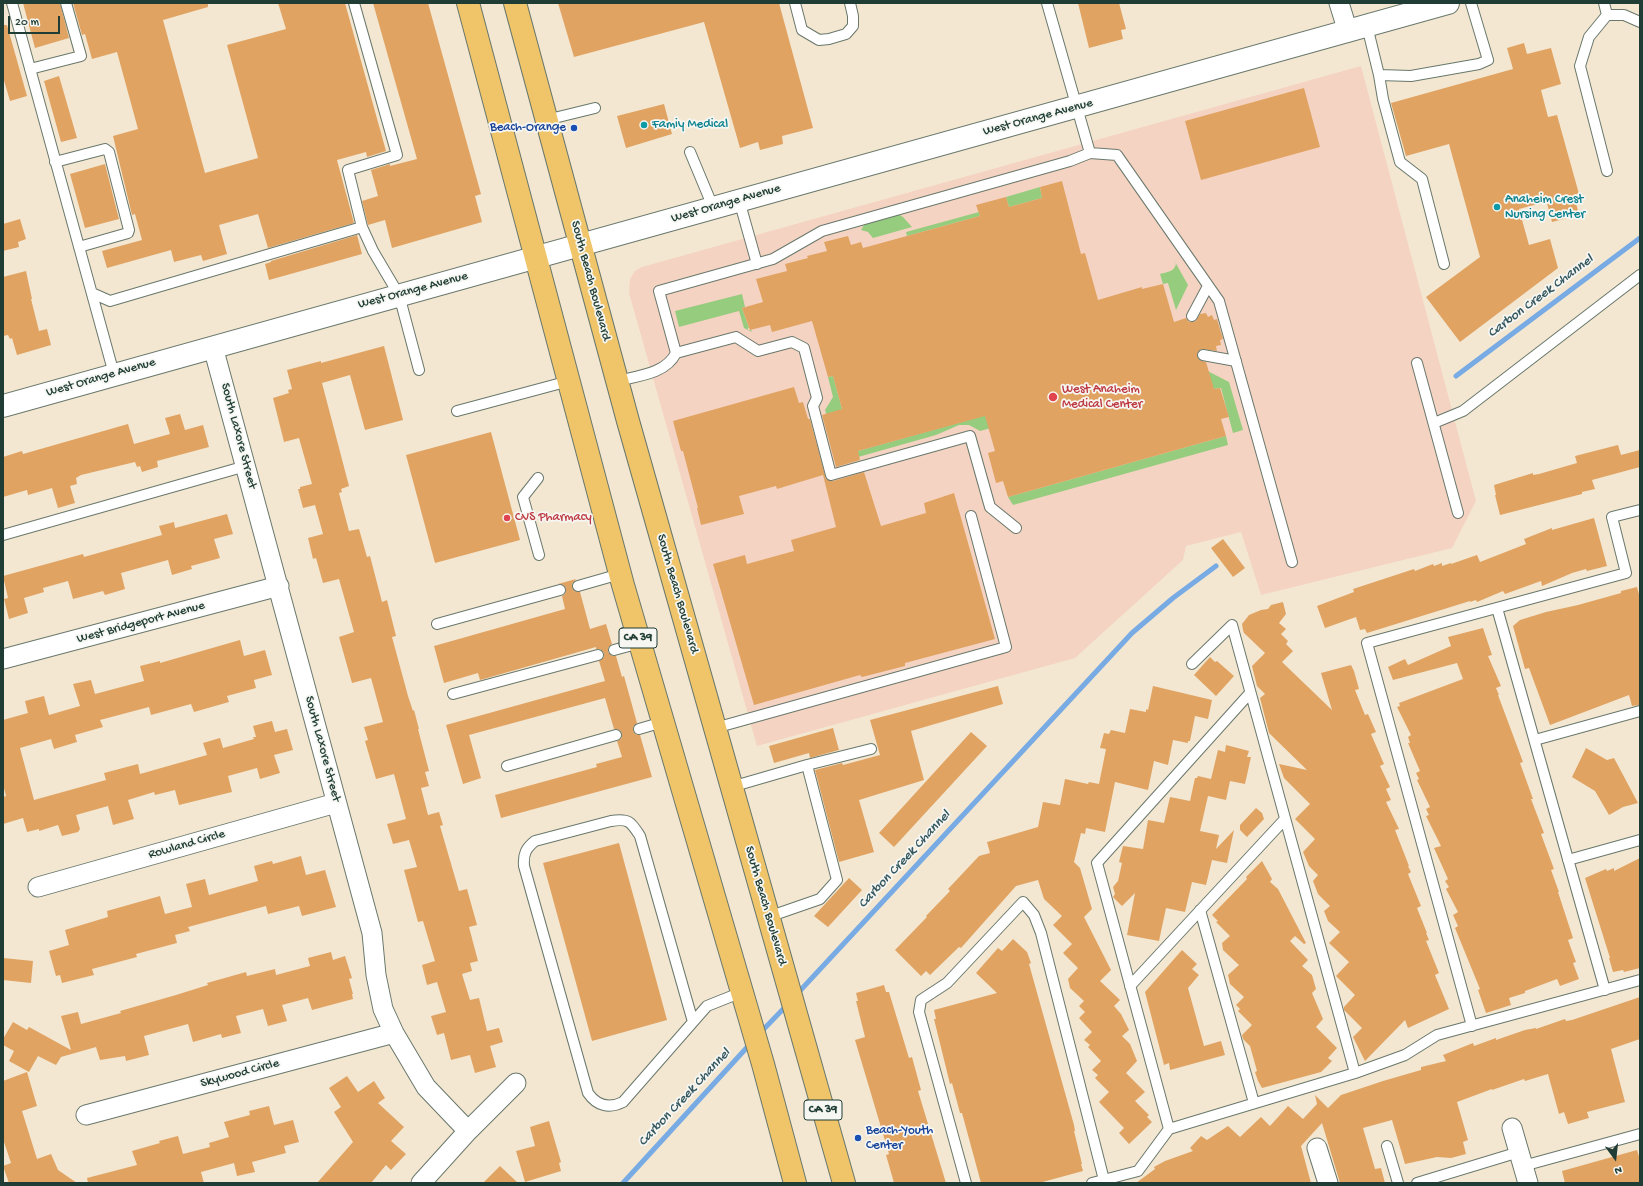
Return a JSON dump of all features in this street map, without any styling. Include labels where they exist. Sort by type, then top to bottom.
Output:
[{"type":"main road","name":"CA 39","points":[[468,3],[620,574],[749,1015],[795,1183]]},
{"type":"main road","name":"South Beach Boulevard","points":[[515,3],[731,787],[844,1183]]},
{"type":"street","points":[[1339,3],[1357,29]]},
{"type":"street","name":"West Orange Avenue","points":[[3,406],[1448,3]]},
{"type":"street","name":"South Laxore Street","points":[[213,347],[372,932],[376,975],[383,1009],[394,1033],[426,1087],[468,1131]]},
{"type":"street","name":"West Bridgeport Avenue","points":[[3,659],[279,586]]},
{"type":"street","name":"Rowland Circle","points":[[38,887],[336,803]]},
{"type":"street","name":"Skywood Circle","points":[[86,1115],[394,1033]]},
{"type":"street","points":[[421,1183],[468,1131],[516,1083]]},
{"type":"street","points":[[1512,1128],[1523,1167]]},
{"type":"street","points":[[1317,1148],[1328,1183]]},
{"type":"lane","points":[[12,3],[114,374]]},
{"type":"lane","points":[[30,69],[81,56],[66,3]]},
{"type":"lane","points":[[354,3],[397,155],[348,170],[362,227],[373,251],[399,295],[419,370]]},
{"type":"lane","points":[[795,3],[802,30],[819,40],[846,34],[853,26],[853,16],[850,3]]},
{"type":"lane","points":[[1047,3],[1090,153]]},
{"type":"lane","points":[[1379,74],[1411,76],[1479,64],[1488,60],[1471,3]]},
{"type":"lane","points":[[1604,3],[1607,14]]},
{"type":"lane","points":[[1607,14],[1624,15],[1640,22]]},
{"type":"lane","points":[[1607,14],[1589,37],[1580,66],[1607,171]]},
{"type":"lane","points":[[1357,29],[1379,74],[1383,99],[1400,162],[1422,179],[1444,264]]},
{"type":"lane","points":[[546,120],[595,108]]},
{"type":"lane","points":[[55,162],[105,149],[108,152],[130,230],[128,233],[79,247]]},
{"type":"lane","points":[[690,152],[713,207]]},
{"type":"lane","points":[[618,381],[659,370],[667,366],[673,360],[676,353],[659,291],[773,259],[822,231],[1070,161],[1090,153],[1117,155],[1219,301],[1292,562]]},
{"type":"lane","points":[[739,200],[757,264]]},
{"type":"lane","points":[[92,293],[110,301],[362,227]]},
{"type":"lane","points":[[1434,423],[1463,411],[1640,275]]},
{"type":"lane","points":[[1192,316],[1208,286]]},
{"type":"lane","points":[[676,353],[736,337],[758,351],[792,342],[804,348],[817,398],[813,406],[831,475],[970,436],[990,507],[1016,528]]},
{"type":"lane","points":[[1203,355],[1236,361]]},
{"type":"lane","points":[[1417,363],[1458,513]]},
{"type":"lane","points":[[457,411],[569,381]]},
{"type":"lane","points":[[3,535],[246,466]]},
{"type":"lane","points":[[538,478],[523,497],[539,555]]},
{"type":"lane","points":[[1472,1026],[1367,643],[1626,573],[1612,518],[1640,510]]},
{"type":"lane","points":[[715,728],[1006,647],[971,516]]},
{"type":"lane","points":[[578,586],[620,574]]},
{"type":"lane","points":[[437,624],[560,590]]},
{"type":"lane","points":[[1497,608],[1606,990]]},
{"type":"lane","points":[[1192,664],[1232,626],[1354,1074]]},
{"type":"lane","points":[[614,650],[640,643]]},
{"type":"lane","points":[[453,694],[598,655]]},
{"type":"lane","points":[[1168,1129],[1097,863],[1250,693]]},
{"type":"lane","points":[[1535,740],[1640,711]]},
{"type":"lane","points":[[638,729],[663,722]]},
{"type":"lane","points":[[507,766],[616,736]]},
{"type":"lane","points":[[731,787],[807,765],[871,749]]},
{"type":"lane","points":[[768,917],[820,899],[838,880],[807,765]]},
{"type":"lane","points":[[693,1022],[640,836],[633,824],[623,819],[611,821],[535,841],[527,847],[523,858],[524,866],[588,1093],[593,1100],[608,1107],[623,1102],[693,1022],[707,1006],[742,992]]},
{"type":"lane","points":[[1130,986],[1285,819]]},
{"type":"lane","points":[[1568,860],[1640,840]]},
{"type":"lane","points":[[966,1183],[919,1012],[921,1000],[947,983],[1023,902],[1034,915],[1041,933],[1104,1180]]},
{"type":"lane","points":[[1200,910],[1254,1103]]},
{"type":"lane","points":[[1092,1183],[1138,1171],[1168,1129],[1354,1074],[1405,1055],[1437,1035],[1640,980]]},
{"type":"lane","points":[[1417,1183],[1523,1167],[1640,1134]]},
{"type":"lane","points":[[1387,1146],[1398,1183]]},
{"type":"shaded area","name":"West Anaheim Medical Center","points":[[1361,66],[1476,501],[1452,548],[1261,595],[1241,532],[1186,546],[1183,560],[1075,658],[757,746],[629,293],[630,279],[635,271],[642,267]]},
{"type":"green space","points":[[1040,187],[1042,198],[1009,207],[1006,197]]},
{"type":"green space","points":[[979,212],[980,216],[907,236],[906,232]]},
{"type":"green space","points":[[898,214],[903,217],[912,227],[873,238],[868,232],[861,230],[865,223]]},
{"type":"green space","points":[[1174,260],[1188,285],[1176,310],[1168,283],[1163,284],[1160,274],[1174,269],[1176,264]]},
{"type":"green space","points":[[742,294],[745,307],[742,308],[749,328],[748,330],[744,328],[739,311],[679,327],[675,311]]},
{"type":"green space","points":[[1192,363],[1229,382],[1243,430],[1233,433],[1221,388],[1214,389]]},
{"type":"green space","points":[[833,376],[842,409],[832,434],[825,410],[833,397],[828,377]]},
{"type":"green space","points":[[1065,393],[1038,415],[980,431],[969,425],[959,425],[936,435],[844,461],[840,456]]},
{"type":"green space","points":[[1226,436],[1228,445],[1013,505],[1008,497]]},
{"type":"building","points":[[23,3],[60,3],[69,38],[35,48]]},
{"type":"building","points":[[73,3],[208,3],[208,7],[163,20],[205,173],[258,158],[227,45],[286,29],[278,3],[345,3],[386,151],[367,157],[366,152],[337,160],[354,223],[268,248],[258,214],[219,225],[227,254],[203,261],[201,255],[174,262],[171,250],[107,268],[102,251],[142,240],[135,214],[132,215],[113,136],[138,129],[117,52],[92,59],[85,34],[82,35]]},
{"type":"building","points":[[373,3],[428,3],[481,194],[475,196],[482,222],[392,248],[385,220],[368,225],[362,201],[378,196],[371,170],[390,164],[390,166],[417,159]]},
{"type":"building","points":[[558,3],[779,3],[813,128],[782,136],[783,144],[760,150],[758,142],[740,148],[704,22],[574,57]]},
{"type":"building","points":[[1078,3],[1119,3],[1126,29],[1121,30],[1123,39],[1089,48]]},
{"type":"building","points":[[3,25],[7,25],[27,96],[10,101],[3,77]]},
{"type":"building","name":"Anaheim Crest Nursing Center","points":[[1524,43],[1527,54],[1551,48],[1561,84],[1541,90],[1548,117],[1557,115],[1579,194],[1574,195],[1579,215],[1552,222],[1547,203],[1545,202],[1519,209],[1529,245],[1550,239],[1558,268],[1460,342],[1426,297],[1480,257],[1449,144],[1406,156],[1391,103],[1513,69],[1507,48]]},
{"type":"building","points":[[59,76],[77,138],[61,142],[44,81]]},
{"type":"building","points":[[1304,88],[1320,147],[1201,180],[1185,121]]},
{"type":"building","name":"Famiy Medical","points":[[664,104],[672,134],[626,148],[617,116]]},
{"type":"building","points":[[105,164],[119,219],[85,228],[70,174]]},
{"type":"building","points":[[1062,181],[1081,254],[1085,253],[1098,300],[1142,287],[1142,289],[1163,284],[1174,322],[1186,318],[1189,322],[1193,322],[1196,321],[1200,314],[1206,313],[1208,317],[1212,315],[1214,320],[1217,319],[1223,339],[1220,340],[1221,345],[1216,346],[1217,351],[1201,349],[1197,354],[1199,360],[1206,362],[1214,389],[1220,388],[1229,417],[1221,419],[1226,436],[1008,497],[1003,481],[996,483],[988,453],[995,451],[985,416],[858,451],[860,460],[836,467],[822,415],[842,409],[833,376],[828,377],[812,321],[772,332],[770,325],[750,330],[742,308],[763,302],[756,279],[787,271],[785,264],[827,251],[824,242],[848,236],[851,245],[861,242],[863,248],[980,216],[976,205],[1006,197],[1009,207],[1042,198],[1040,187]]},
{"type":"building","points":[[20,219],[26,239],[18,242],[19,247],[3,251],[3,224]]},
{"type":"building","points":[[357,235],[362,254],[269,280],[265,264]]},
{"type":"building","points":[[26,271],[39,331],[47,329],[51,345],[17,355],[12,338],[10,339],[8,335],[3,336],[3,277]]},
{"type":"building","points":[[384,346],[403,420],[365,430],[350,375],[322,383],[349,486],[341,489],[342,492],[339,493],[349,531],[359,529],[367,557],[370,556],[382,602],[387,600],[396,636],[392,637],[408,696],[413,711],[414,710],[419,729],[429,771],[425,772],[429,786],[421,788],[428,815],[439,812],[443,825],[440,826],[459,891],[467,889],[477,925],[469,927],[478,961],[470,963],[472,971],[462,974],[470,1000],[479,998],[487,1031],[499,1028],[503,1042],[490,1046],[496,1067],[475,1073],[470,1055],[451,1060],[444,1033],[437,1035],[431,1016],[446,1012],[437,982],[427,985],[422,965],[435,961],[423,921],[418,922],[404,870],[417,867],[409,840],[393,844],[387,824],[406,819],[394,774],[376,779],[365,741],[368,740],[364,727],[383,722],[371,678],[352,683],[339,637],[354,632],[339,579],[323,583],[316,558],[313,559],[308,538],[323,534],[315,505],[303,508],[298,489],[300,489],[300,487],[312,484],[299,438],[284,442],[273,398],[289,393],[288,390],[292,389],[287,370],[321,361],[321,363]]},
{"type":"building","points":[[794,387],[799,403],[803,402],[808,419],[810,419],[826,479],[833,481],[864,472],[881,526],[926,513],[924,503],[954,493],[995,639],[905,663],[905,666],[862,677],[860,675],[754,705],[713,564],[745,555],[747,564],[794,551],[791,540],[836,527],[823,475],[777,489],[776,486],[739,496],[744,514],[701,525],[683,451],[681,451],[673,421]]},
{"type":"building","points":[[180,414],[185,430],[203,425],[209,447],[157,461],[158,467],[142,472],[140,466],[137,467],[135,462],[81,475],[76,478],[77,484],[70,486],[75,503],[58,508],[52,488],[28,495],[27,490],[3,497],[3,457],[22,451],[23,454],[128,424],[134,444],[170,434],[165,418]]},
{"type":"building","name":"CVS Pharmacy","points":[[491,432],[520,540],[435,563],[406,455]]},
{"type":"building","points":[[1618,445],[1621,455],[1640,450],[1640,467],[1592,480],[1595,489],[1582,492],[1582,494],[1500,515],[1494,485],[1533,473],[1533,475],[1539,474],[1577,463],[1575,456]]},
{"type":"building","points":[[227,514],[233,534],[214,539],[220,558],[191,566],[192,569],[172,575],[168,560],[121,573],[125,589],[105,595],[103,591],[73,599],[68,581],[43,588],[44,592],[24,598],[28,613],[9,619],[4,599],[8,598],[3,576],[83,554],[84,557],[162,535],[159,526],[174,522],[175,528]]},
{"type":"building","points":[[1594,518],[1607,566],[1572,573],[1542,586],[1541,581],[1505,594],[1503,591],[1477,602],[1476,600],[1470,601],[1367,633],[1365,629],[1360,630],[1356,617],[1325,628],[1317,606],[1354,592],[1353,589],[1414,569],[1415,571],[1433,564],[1434,566],[1442,563],[1442,566],[1451,564],[1477,555],[1480,562],[1526,544],[1524,539],[1552,528],[1552,530]]},
{"type":"building","points":[[1223,539],[1245,568],[1233,577],[1211,548]]},
{"type":"building","points":[[576,579],[572,584],[572,587],[574,591],[580,592],[590,629],[606,624],[612,644],[608,648],[608,652],[612,656],[616,656],[622,677],[624,676],[637,723],[633,727],[633,730],[635,734],[640,735],[652,777],[501,818],[495,795],[597,767],[596,764],[622,757],[617,741],[621,739],[622,734],[620,730],[614,729],[605,698],[469,735],[481,778],[463,784],[446,725],[605,681],[599,661],[604,657],[604,653],[600,649],[596,649],[596,647],[480,680],[478,673],[444,683],[434,646],[565,609],[562,596],[565,594],[566,589],[564,585],[558,584]]},
{"type":"building","points":[[1637,587],[1640,598],[1640,705],[1632,706],[1629,695],[1550,725],[1529,668],[1525,669],[1513,626],[1520,620],[1621,593],[1621,591]]},
{"type":"building","points":[[1283,602],[1286,614],[1279,623],[1286,629],[1281,634],[1288,641],[1286,644],[1293,651],[1282,662],[1332,710],[1321,673],[1351,665],[1354,671],[1359,689],[1355,690],[1365,715],[1368,714],[1376,732],[1371,734],[1384,764],[1380,766],[1390,787],[1386,789],[1391,800],[1386,802],[1399,829],[1395,830],[1411,872],[1408,874],[1421,906],[1417,908],[1429,940],[1426,941],[1439,973],[1435,975],[1449,1009],[1408,1028],[1405,1020],[1365,1061],[1353,1037],[1362,1028],[1344,1010],[1344,1007],[1355,995],[1336,976],[1349,962],[1329,943],[1340,932],[1328,921],[1324,911],[1330,906],[1318,894],[1313,881],[1318,875],[1309,866],[1303,852],[1315,839],[1295,819],[1310,804],[1284,778],[1279,764],[1307,770],[1269,733],[1260,698],[1265,694],[1257,686],[1252,666],[1265,653],[1244,633],[1243,630],[1242,624],[1249,615],[1268,609],[1271,605]]},
{"type":"building","points":[[1483,628],[1492,655],[1488,656],[1501,686],[1496,688],[1498,695],[1523,762],[1520,763],[1533,799],[1531,799],[1544,833],[1541,834],[1554,869],[1551,870],[1573,938],[1568,940],[1576,962],[1573,963],[1579,979],[1560,986],[1557,979],[1525,991],[1525,993],[1509,998],[1511,1005],[1486,1013],[1478,990],[1480,989],[1455,928],[1458,926],[1453,915],[1458,912],[1446,889],[1449,887],[1445,881],[1448,879],[1434,848],[1441,846],[1426,816],[1429,815],[1426,809],[1430,807],[1417,780],[1419,779],[1416,773],[1420,771],[1408,743],[1410,743],[1408,737],[1411,735],[1397,707],[1400,706],[1399,703],[1463,679],[1457,663],[1393,680],[1388,667],[1405,659],[1408,665],[1451,646],[1448,637]]},
{"type":"building","points":[[240,640],[244,656],[265,650],[272,675],[254,680],[256,688],[227,696],[229,702],[194,712],[191,704],[151,715],[149,707],[100,720],[103,727],[75,735],[77,742],[54,749],[51,739],[20,748],[34,800],[106,780],[104,773],[138,764],[140,774],[207,755],[203,743],[220,738],[223,748],[254,739],[253,737],[256,737],[253,726],[272,721],[275,732],[287,729],[293,750],[274,755],[280,773],[260,779],[257,768],[228,776],[232,792],[179,805],[175,790],[155,795],[154,792],[128,800],[134,819],[113,825],[108,806],[76,815],[80,829],[78,832],[62,836],[58,825],[39,831],[39,829],[27,832],[23,818],[3,824],[3,797],[6,796],[3,784],[3,720],[28,713],[25,701],[44,696],[49,715],[80,706],[73,684],[91,680],[95,694],[144,681],[140,666],[160,661],[160,663]]},
{"type":"building","points":[[1210,657],[1215,662],[1217,661],[1234,676],[1216,696],[1194,675]]},
{"type":"building","points":[[998,686],[1003,704],[911,731],[924,780],[859,800],[874,852],[839,862],[815,770],[842,763],[843,765],[880,755],[870,720]]},
{"type":"building","points":[[1153,686],[1212,700],[1208,719],[1195,716],[1190,741],[1188,741],[1188,743],[1173,740],[1168,765],[1154,761],[1148,790],[1115,782],[1105,832],[1086,828],[1085,834],[1081,833],[1074,862],[1080,868],[1092,909],[1084,917],[1111,970],[1100,981],[1120,1000],[1114,1006],[1121,1014],[1129,1030],[1122,1036],[1130,1044],[1137,1061],[1126,1073],[1145,1092],[1135,1101],[1149,1115],[1147,1117],[1152,1122],[1129,1144],[1119,1133],[1124,1128],[1099,1102],[1109,1092],[1095,1078],[1098,1075],[1092,1070],[1101,1061],[1088,1047],[1090,1045],[1084,1040],[1092,1032],[1079,1018],[1085,1012],[1079,1006],[1084,1001],[1070,988],[1068,979],[1078,968],[1063,953],[1072,944],[1053,925],[1062,916],[1044,899],[1038,880],[1016,886],[961,948],[959,947],[930,975],[926,971],[921,976],[895,950],[927,917],[926,916],[950,891],[948,889],[979,856],[990,853],[987,842],[1038,827],[1043,802],[1060,805],[1065,779],[1088,784],[1089,782],[1099,784],[1106,749],[1100,748],[1104,733],[1109,734],[1111,730],[1125,733],[1130,709],[1146,712],[1146,709],[1148,710]]},
{"type":"building","points":[[833,728],[839,750],[810,758],[809,753],[774,763],[769,746]]},
{"type":"building","points":[[971,732],[987,746],[894,847],[879,833]]},
{"type":"building","points":[[1226,745],[1249,751],[1247,757],[1251,757],[1245,784],[1230,781],[1226,800],[1208,796],[1200,831],[1219,835],[1216,849],[1234,830],[1227,863],[1212,860],[1206,885],[1192,882],[1185,912],[1166,908],[1159,941],[1127,935],[1135,893],[1122,906],[1113,897],[1115,894],[1113,887],[1118,881],[1122,863],[1119,862],[1123,846],[1143,849],[1148,820],[1164,823],[1170,797],[1190,801],[1195,778],[1198,776],[1211,779],[1218,750],[1225,752]]},
{"type":"building","points":[[1586,748],[1607,760],[1614,758],[1638,803],[1623,807],[1609,815],[1595,791],[1572,777]]},
{"type":"building","points":[[1256,808],[1262,813],[1264,819],[1247,837],[1240,830],[1240,825]]},
{"type":"building","points":[[619,843],[667,1020],[592,1041],[543,863]]},
{"type":"building","points":[[301,856],[306,875],[325,870],[336,907],[302,916],[299,906],[268,914],[266,906],[188,927],[190,931],[175,935],[177,943],[136,954],[137,957],[92,969],[94,975],[62,983],[60,975],[56,976],[49,951],[69,945],[65,930],[108,917],[107,911],[160,896],[165,914],[192,907],[186,884],[205,879],[209,895],[258,881],[254,866],[272,861],[273,864]]},
{"type":"building","points":[[1640,858],[1640,968],[1624,972],[1623,970],[1613,972],[1585,878],[1606,869],[1607,871],[1614,868],[1614,871]]},
{"type":"building","points":[[1262,861],[1272,879],[1270,882],[1278,889],[1306,943],[1304,944],[1295,936],[1290,941],[1308,960],[1302,966],[1312,975],[1316,989],[1312,993],[1323,1019],[1316,1027],[1337,1048],[1328,1058],[1332,1061],[1321,1072],[1262,1088],[1255,1072],[1257,1071],[1250,1046],[1243,1039],[1242,1035],[1252,1025],[1238,1011],[1240,1009],[1236,1005],[1244,997],[1230,984],[1228,975],[1239,965],[1223,950],[1222,943],[1230,936],[1216,922],[1218,921],[1212,915],[1247,879],[1246,877]]},
{"type":"building","points":[[849,878],[862,890],[828,927],[814,916]]},
{"type":"building","points":[[1013,939],[1027,952],[1031,963],[1029,964],[1074,1125],[1083,1171],[1039,1183],[981,1183],[962,1113],[960,1113],[952,1083],[950,1084],[934,1019],[936,1019],[934,1010],[997,993],[976,973],[998,948],[1002,951]]},
{"type":"building","points":[[1182,950],[1197,964],[1192,969],[1199,975],[1188,988],[1204,1046],[1221,1041],[1225,1055],[1170,1070],[1169,1063],[1164,1065],[1145,992]]},
{"type":"building","points":[[331,952],[333,960],[345,956],[352,978],[349,979],[353,999],[312,1010],[308,998],[282,1005],[287,1021],[268,1026],[263,1009],[236,1016],[241,1033],[222,1038],[221,1034],[193,1042],[188,1024],[144,1036],[149,1055],[126,1061],[125,1056],[100,1060],[96,1047],[61,1057],[56,1065],[38,1056],[29,1072],[9,1061],[14,1051],[3,1045],[3,1039],[13,1022],[27,1030],[29,1027],[71,1050],[61,1016],[78,1012],[81,1024],[121,1013],[120,1011],[176,995],[208,985],[207,983],[246,972],[247,976],[275,969],[276,975],[310,966],[308,958]]},
{"type":"building","points":[[3,958],[33,961],[31,983],[3,980]]},
{"type":"building","points":[[884,985],[886,992],[889,992],[909,1058],[912,1057],[921,1090],[918,1091],[946,1183],[894,1183],[886,1155],[889,1154],[855,1040],[865,1037],[856,1001],[858,1001],[856,993]]},
{"type":"building","points":[[1640,997],[1640,1039],[1611,1049],[1625,1102],[1587,1112],[1589,1118],[1568,1124],[1564,1112],[1559,1114],[1548,1074],[1525,1081],[1524,1079],[1457,1102],[1468,1140],[1463,1142],[1466,1154],[1451,1158],[1437,1157],[1405,1164],[1392,1120],[1363,1128],[1375,1169],[1381,1168],[1385,1183],[1340,1183],[1322,1123],[1301,1146],[1311,1183],[1136,1183],[1155,1169],[1154,1167],[1165,1161],[1193,1151],[1190,1148],[1201,1136],[1207,1140],[1228,1126],[1240,1137],[1261,1117],[1270,1126],[1288,1106],[1303,1119],[1317,1104],[1315,1095],[1328,1108],[1341,1095],[1421,1070],[1421,1067],[1446,1061],[1443,1055],[1473,1043],[1474,1046],[1496,1038],[1496,1040],[1565,1019],[1566,1021],[1572,1020]]},
{"type":"building","points":[[27,1072],[37,1106],[22,1111],[37,1159],[51,1154],[58,1170],[77,1183],[9,1183],[3,1166],[11,1163],[3,1139],[3,1081]]},
{"type":"building","points":[[347,1076],[358,1092],[374,1081],[385,1098],[378,1103],[404,1127],[391,1141],[406,1154],[391,1170],[386,1165],[371,1183],[317,1183],[353,1142],[334,1112],[341,1107],[329,1088]]},
{"type":"building","points":[[269,1106],[274,1125],[293,1120],[299,1142],[284,1146],[286,1153],[252,1162],[255,1172],[237,1176],[234,1163],[201,1172],[204,1183],[88,1183],[87,1178],[137,1165],[132,1151],[160,1143],[159,1141],[178,1136],[183,1154],[210,1147],[209,1143],[229,1137],[224,1122],[250,1115],[249,1111]]},
{"type":"building","points":[[549,1121],[561,1162],[559,1163],[561,1171],[525,1182],[516,1151],[535,1146],[530,1127]]},
{"type":"building","points":[[1637,1150],[1640,1160],[1640,1183],[1565,1183],[1562,1171]]},
{"type":"building","points":[[500,1166],[518,1183],[483,1183]]},
{"type":"waterway","name":"Carbon Creek Channel","points":[[1456,376],[1640,238]]},
{"type":"waterway","name":"Carbon Creek Channel","points":[[797,994],[1132,633],[1173,598],[1216,566]]},
{"type":"waterway","name":"Carbon Creek Channel","points":[[760,1033],[788,1004]]},
{"type":"waterway","name":"Carbon Creek Channel","points":[[623,1183],[751,1043]]},
{"type":"place","name":"Famiy Medical","points":[[644,125]]},
{"type":"place","name":"Beach-Orange","points":[[574,128]]},
{"type":"place","name":"Anaheim Crest Nursing Center","points":[[1497,207]]},
{"type":"place","name":"West Anaheim Medical Center","points":[[1053,397]]},
{"type":"place","name":"CVS Pharmacy","points":[[507,518]]},
{"type":"place","name":"Beach-Youth Center","points":[[858,1138]]}]
